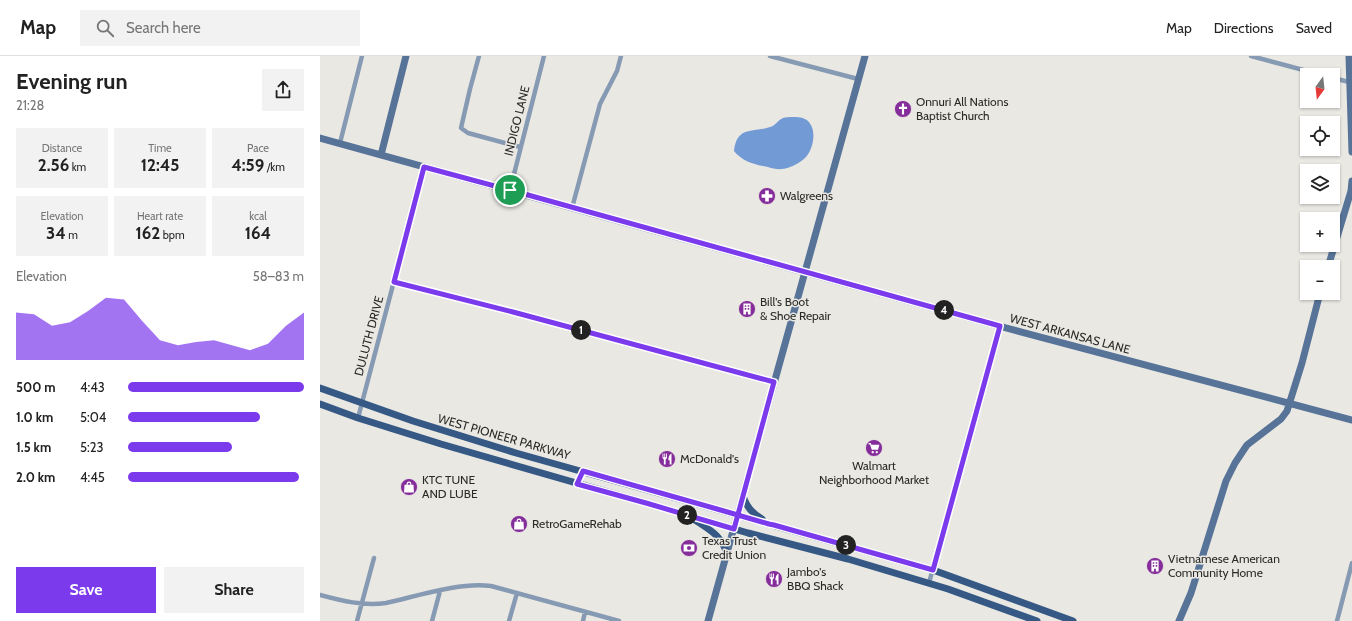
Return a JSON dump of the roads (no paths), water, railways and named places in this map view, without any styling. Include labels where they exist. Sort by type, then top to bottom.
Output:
[{"type":"main road","points":[[381,155],[406,56]]},
{"type":"main road","points":[[708,621],[865,56]]},
{"type":"main road","points":[[1349,56],[1352,152]]},
{"type":"main road","name":"WEST ARKANSAS LANE","points":[[320,138],[1000,326],[1352,420]]},
{"type":"main road","points":[[1330,260],[1351,191],[1352,181]]},
{"type":"main road","points":[[1179,621],[1191,593],[1226,481],[1235,462],[1248,446],[1284,416],[1290,403],[1318,300]]},
{"type":"main road","name":"WEST PIONEER PARKWAY","points":[[320,388],[420,423],[516,453],[738,514],[933,570],[1073,621]]},
{"type":"main road","name":"WEST PIONEER PARKWAY","points":[[320,404],[358,418],[441,444],[577,484],[930,583],[1037,621]]},
{"type":"main road","points":[[577,484],[583,471]]},
{"type":"main road","points":[[743,496],[748,508],[756,516],[769,524]]},
{"type":"main road","points":[[687,515],[716,535],[722,541],[727,554]]},
{"type":"street","points":[[340,143],[362,56]]},
{"type":"street","points":[[479,56],[461,128],[468,133],[520,148]]},
{"type":"street","name":"INDIGO LANE","points":[[510,190],[544,56]]},
{"type":"street","points":[[572,208],[600,104],[617,71],[621,56]]},
{"type":"street","points":[[770,56],[858,79]]},
{"type":"street","points":[[1251,56],[1300,69]]},
{"type":"street","points":[[1340,80],[1349,82]]},
{"type":"street","name":"DULUTH DRIVE","points":[[358,418],[424,167]]},
{"type":"street","points":[[394,282],[513,312],[774,382]]},
{"type":"street","points":[[930,583],[1000,326]]},
{"type":"street","points":[[357,621],[374,558]]},
{"type":"street","points":[[1337,621],[1352,563]]},
{"type":"street","points":[[320,595],[361,604],[386,603],[457,586],[481,585],[517,593],[619,621]]},
{"type":"street","points":[[432,621],[440,591]]},
{"type":"street","points":[[509,621],[517,593]]},
{"type":"street","points":[[583,621],[585,612]]},
{"type":"water","points":[[800,117],[805,119],[809,122],[813,132],[813,143],[809,153],[798,163],[791,167],[775,169],[747,161],[734,151],[738,138],[742,134],[772,126],[783,118]]},
{"type":"place","name":"Onnuri All Nations Baptist Church","points":[[903,109]]},
{"type":"place","name":"Walgreens","points":[[767,196]]},
{"type":"place","name":"Bill's Boot & Shoe Repair","points":[[747,309]]},
{"type":"place","name":"Walmart Neighborhood Market","points":[[874,448]]},
{"type":"place","name":"McDonald's","points":[[667,459]]},
{"type":"place","name":"KTC TUNE AND LUBE","points":[[409,487]]},
{"type":"place","name":"RetroGameRehab","points":[[519,524]]},
{"type":"place","name":"Texas Trust Credit Union","points":[[689,548]]},
{"type":"place","name":"Vietnamese American Community Home","points":[[1155,566]]},
{"type":"place","name":"Jambo's BBQ Shack","points":[[774,579]]}]
